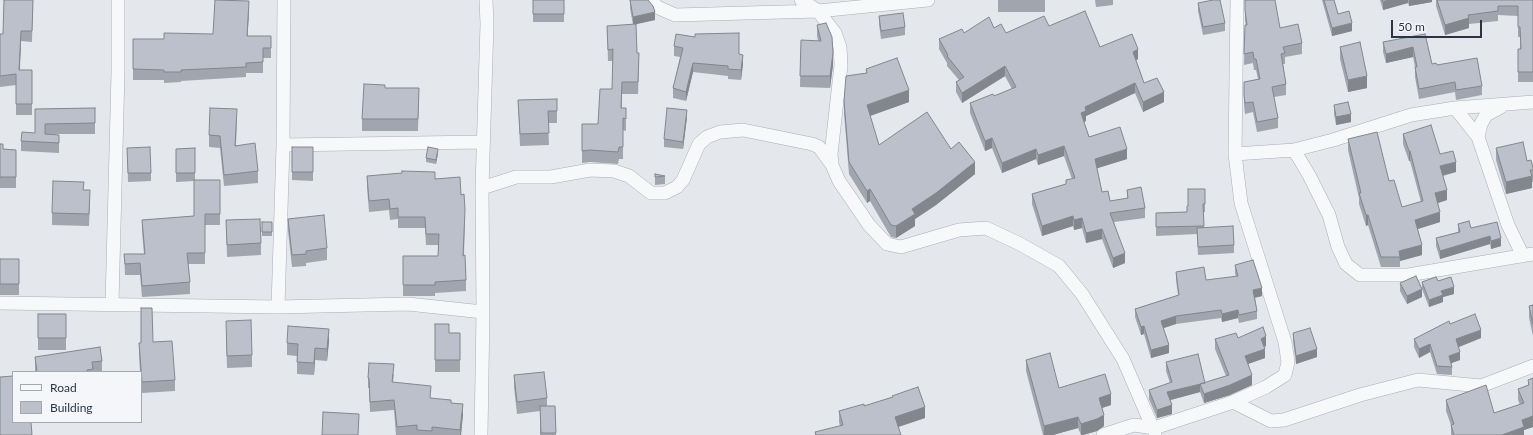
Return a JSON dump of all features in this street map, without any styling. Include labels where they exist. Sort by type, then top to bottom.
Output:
[{"type":"street","points":[[112,304],[118,72],[118,0]]},
{"type":"street","points":[[278,307],[283,144],[284,0]]},
{"type":"street","points":[[481,435],[483,312],[482,188],[487,24],[486,0]]},
{"type":"street","points":[[651,0],[657,7],[675,16],[818,11],[928,0]]},
{"type":"street","points":[[801,0],[818,11],[835,33],[840,47],[842,65],[831,154],[832,165]]},
{"type":"street","points":[[1103,435],[1134,425],[1155,431],[1233,402],[1266,387],[1285,375],[1288,362],[1285,342],[1241,203],[1235,154],[1237,0]]},
{"type":"street","points":[[1235,154],[1294,150],[1333,140],[1411,115],[1455,108],[1533,102]]},
{"type":"street","points":[[1478,137],[1481,124],[1486,115],[1504,105]]},
{"type":"street","points":[[1294,150],[1329,215],[1338,247],[1346,264],[1360,275],[1408,275],[1528,255],[1508,225],[1478,137],[1455,108]]},
{"type":"street","points":[[482,188],[516,177],[551,177],[590,170],[614,171],[629,176],[650,193],[665,193],[677,187],[683,180],[699,144],[707,136],[720,132],[743,130],[812,144],[819,147],[832,165],[839,182],[869,225],[887,244],[901,248],[959,230],[986,228],[1020,244],[1059,266],[1082,294],[1123,359],[1155,431]]},
{"type":"street","points":[[283,144],[483,142]]},
{"type":"street","points":[[0,303],[278,307],[408,304],[483,312]]},
{"type":"street","points":[[1233,402],[1271,421],[1284,420],[1360,395],[1418,380],[1481,386],[1533,366]]},
{"type":"building","points":[[4,0],[33,0],[32,31],[21,31],[19,70],[32,70],[32,104],[16,104],[16,74],[0,76],[0,34],[3,34]]},
{"type":"building","points":[[215,0],[249,1],[247,36],[271,36],[271,48],[263,48],[263,62],[246,63],[246,67],[181,70],[181,72],[133,69],[133,39],[164,39],[164,33],[213,34]]},
{"type":"building","points":[[533,0],[564,0],[564,14],[533,14]]},
{"type":"building","points":[[630,0],[648,0],[653,6],[655,12],[633,17]]},
{"type":"building","points":[[1220,0],[1225,23],[1203,27],[1198,3]]},
{"type":"building","points":[[1245,0],[1275,0],[1280,28],[1298,24],[1302,43],[1283,47],[1285,53],[1281,54],[1286,84],[1272,87],[1278,118],[1257,122],[1253,102],[1245,103],[1244,95],[1244,82],[1260,79],[1253,52],[1244,54],[1245,25],[1247,25]]},
{"type":"building","points":[[1324,0],[1334,0],[1338,14],[1349,11],[1352,23],[1332,28]]},
{"type":"building","points":[[1437,0],[1533,0],[1533,72],[1518,72],[1518,49],[1521,49],[1520,27],[1518,27],[1518,6],[1498,6],[1498,11],[1468,15],[1469,18],[1445,25]]},
{"type":"building","points":[[1085,11],[1100,47],[1132,34],[1138,49],[1133,52],[1144,83],[1157,78],[1164,92],[1143,102],[1135,83],[1085,107],[1086,111],[1081,113],[1089,137],[1120,127],[1127,149],[1095,159],[1102,192],[1108,191],[1110,201],[1128,198],[1127,190],[1141,187],[1145,208],[1110,213],[1125,253],[1113,258],[1102,229],[1086,233],[1082,218],[1074,220],[1073,216],[1042,226],[1032,194],[1066,184],[1066,180],[1075,178],[1064,146],[1038,155],[1036,149],[1002,163],[992,138],[985,141],[970,103],[993,94],[994,96],[1016,87],[1005,66],[962,93],[956,82],[964,77],[947,56],[948,55],[939,39],[962,29],[964,33],[989,17],[994,28],[1001,24],[1006,33],[1044,16],[1049,26]]},
{"type":"building","points":[[903,13],[905,27],[881,31],[879,16]]},
{"type":"building","points":[[826,23],[832,37],[833,53],[830,76],[800,76],[801,40],[821,41],[817,25]]},
{"type":"building","points":[[636,24],[637,53],[639,53],[638,82],[622,82],[621,108],[626,108],[626,119],[623,118],[623,147],[619,147],[618,152],[590,150],[582,151],[582,124],[598,124],[600,89],[612,89],[613,49],[608,50],[607,26]]},
{"type":"building","points":[[739,33],[739,54],[743,55],[741,70],[728,69],[728,66],[693,63],[686,92],[673,88],[683,48],[674,46],[676,34],[695,37],[695,34]]},
{"type":"building","points":[[1425,34],[1432,64],[1436,63],[1437,65],[1477,58],[1482,86],[1456,90],[1455,82],[1419,89],[1413,47],[1386,54],[1383,42]]},
{"type":"building","points":[[1360,42],[1367,76],[1348,80],[1340,47]]},
{"type":"building","points":[[897,58],[909,90],[867,105],[879,145],[927,112],[951,149],[959,142],[975,162],[936,193],[912,209],[915,214],[896,226],[891,225],[870,189],[867,191],[849,162],[844,101],[846,76],[867,73],[866,69]]},
{"type":"building","points":[[364,84],[385,85],[385,88],[419,88],[418,119],[362,119]]},
{"type":"building","points":[[557,99],[557,111],[548,111],[549,133],[520,134],[518,100]]},
{"type":"building","points":[[1348,102],[1351,114],[1336,117],[1334,105]]},
{"type":"building","points":[[95,108],[95,123],[45,124],[45,134],[59,135],[59,143],[21,141],[22,132],[35,133],[35,109]]},
{"type":"building","points":[[210,108],[237,109],[235,146],[255,143],[258,171],[224,175],[220,136],[209,135]]},
{"type":"building","points":[[667,108],[687,110],[683,142],[664,139]]},
{"type":"building","points":[[1431,125],[1440,154],[1453,151],[1456,162],[1440,166],[1447,190],[1435,193],[1440,212],[1415,220],[1422,245],[1399,251],[1400,257],[1381,257],[1368,215],[1366,215],[1359,193],[1361,193],[1348,139],[1377,132],[1389,181],[1394,180],[1402,207],[1423,201],[1410,151],[1403,134]]},
{"type":"building","points":[[1523,142],[1527,161],[1531,160],[1533,170],[1530,170],[1532,176],[1506,182],[1496,148]]},
{"type":"building","points":[[0,144],[3,144],[3,149],[16,150],[16,177],[0,177]]},
{"type":"building","points":[[150,147],[151,173],[128,173],[127,148]]},
{"type":"building","points":[[292,147],[313,147],[313,172],[292,172]]},
{"type":"building","points":[[428,147],[438,149],[436,160],[426,158]]},
{"type":"building","points":[[195,148],[195,173],[176,173],[176,149]]},
{"type":"building","points":[[402,171],[435,172],[435,179],[460,177],[461,195],[464,194],[465,210],[463,256],[465,255],[466,280],[435,282],[435,285],[403,285],[403,256],[438,256],[439,234],[426,234],[425,217],[398,217],[398,208],[390,209],[389,199],[369,201],[367,176],[402,173]]},
{"type":"building","points":[[655,174],[665,176],[655,177]]},
{"type":"building","points":[[194,180],[220,180],[220,214],[205,214],[205,253],[187,253],[190,282],[142,286],[140,263],[125,264],[124,254],[145,254],[142,220],[194,216]]},
{"type":"building","points":[[53,181],[84,182],[83,190],[90,190],[89,214],[52,213]]},
{"type":"building","points":[[1188,189],[1205,189],[1205,204],[1203,204],[1204,226],[1156,227],[1156,213],[1187,212]]},
{"type":"building","points":[[324,215],[327,248],[306,251],[306,254],[292,255],[288,219]]},
{"type":"building","points":[[260,219],[261,243],[227,245],[226,220]]},
{"type":"building","points":[[1469,221],[1471,228],[1497,222],[1501,238],[1491,241],[1490,236],[1440,251],[1436,238],[1460,232],[1458,224]]},
{"type":"building","points":[[262,222],[272,222],[272,232],[262,232]]},
{"type":"building","points":[[1233,226],[1234,245],[1198,247],[1197,228]]},
{"type":"building","points":[[0,259],[19,259],[19,284],[0,284]]},
{"type":"building","points":[[1253,260],[1262,288],[1253,290],[1257,311],[1239,315],[1238,310],[1222,314],[1221,310],[1176,316],[1161,321],[1169,345],[1151,350],[1144,326],[1141,327],[1135,309],[1179,295],[1176,272],[1204,267],[1206,280],[1238,276],[1235,265]]},
{"type":"building","points":[[1416,276],[1422,289],[1407,296],[1400,283]]},
{"type":"building","points":[[1436,277],[1438,281],[1451,277],[1454,287],[1441,291],[1443,295],[1429,300],[1422,282]]},
{"type":"building","points":[[1533,305],[1533,324],[1529,306]]},
{"type":"building","points":[[141,308],[152,308],[153,342],[172,341],[175,380],[142,382],[139,343],[141,343]]},
{"type":"building","points":[[38,314],[66,314],[66,338],[38,338]]},
{"type":"building","points":[[1475,314],[1481,330],[1456,339],[1460,352],[1449,356],[1452,367],[1437,366],[1430,344],[1419,349],[1414,339],[1449,321],[1450,324]]},
{"type":"building","points":[[251,320],[252,355],[227,356],[226,321]]},
{"type":"building","points":[[435,324],[449,324],[449,333],[460,333],[460,360],[435,360]]},
{"type":"building","points":[[288,326],[329,329],[327,349],[315,348],[314,363],[297,362],[298,344],[287,343]]},
{"type":"building","points":[[1263,327],[1266,336],[1261,339],[1265,349],[1245,356],[1252,375],[1230,385],[1204,394],[1200,384],[1229,375],[1215,339],[1236,333],[1238,338]]},
{"type":"building","points":[[1310,328],[1317,349],[1296,356],[1293,333]]},
{"type":"building","points":[[100,347],[102,361],[92,362],[93,369],[87,371],[37,371],[35,357]]},
{"type":"building","points":[[1050,353],[1059,388],[1105,374],[1111,394],[1099,398],[1104,415],[1081,424],[1078,417],[1044,426],[1026,360]]},
{"type":"building","points":[[1198,354],[1205,383],[1167,392],[1172,405],[1157,410],[1149,390],[1172,382],[1166,362]]},
{"type":"building","points":[[369,363],[394,364],[392,382],[431,386],[430,398],[451,400],[451,403],[463,404],[460,430],[432,427],[432,431],[417,430],[417,425],[397,427],[394,400],[370,402],[368,378]]},
{"type":"building","points":[[544,372],[547,398],[517,402],[514,375]]},
{"type":"building","points":[[12,376],[12,423],[31,423],[32,435],[0,435],[0,377]]},
{"type":"building","points":[[1533,378],[1533,416],[1522,420],[1524,427],[1502,435],[1454,435],[1451,425],[1454,424],[1446,400],[1486,385],[1494,413],[1524,403],[1518,389],[1529,385],[1528,380]]},
{"type":"building","points":[[918,387],[925,407],[895,417],[901,435],[816,435],[815,432],[843,425],[839,411],[864,404],[864,406]]},
{"type":"building","points":[[540,406],[555,406],[556,433],[541,433]]},
{"type":"building","points":[[323,412],[359,414],[358,435],[322,435]]}]
